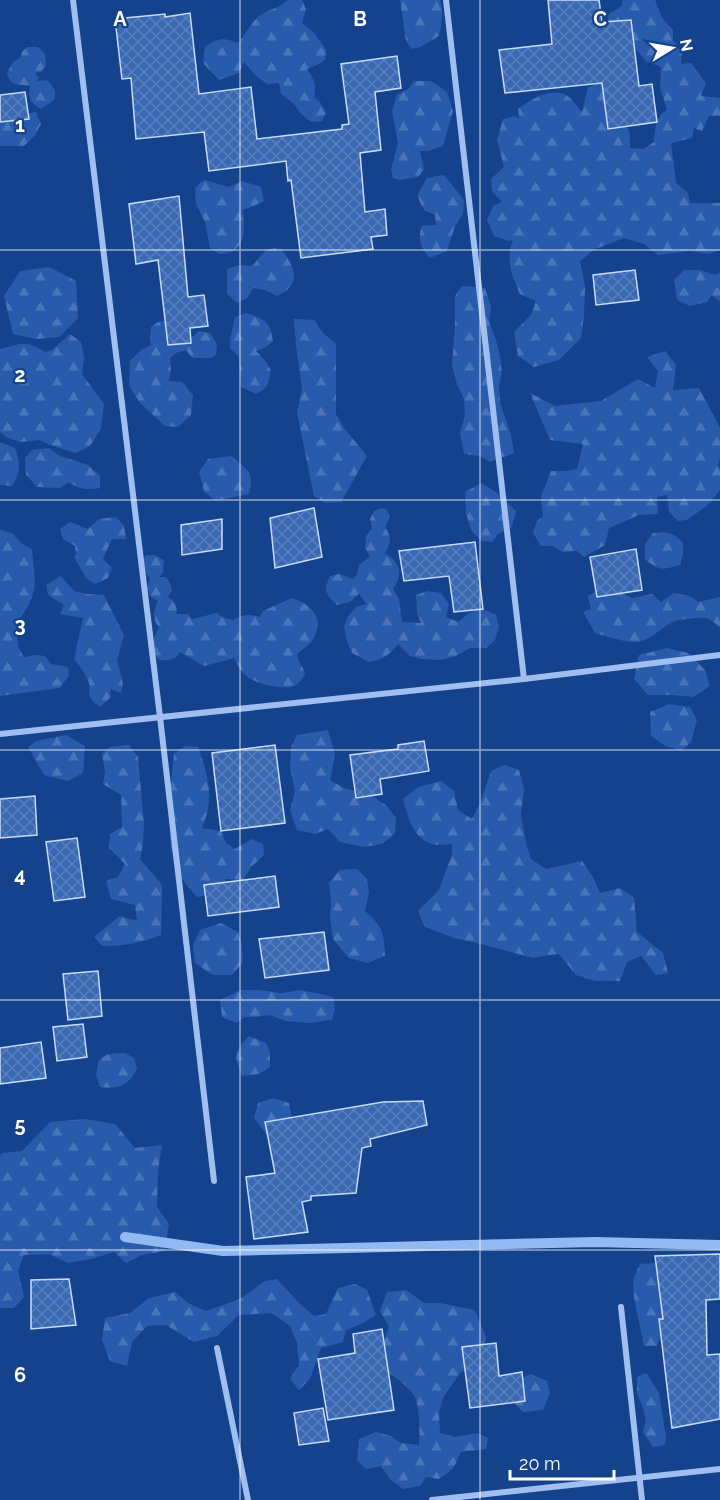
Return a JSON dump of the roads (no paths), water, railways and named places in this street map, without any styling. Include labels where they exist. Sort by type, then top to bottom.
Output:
[{"type":"street","points":[[73,0],[214,1181]]},
{"type":"street","points":[[446,0],[524,679]]},
{"type":"street","points":[[0,734],[524,679],[720,655]]},
{"type":"street","points":[[621,1307],[642,1500]]},
{"type":"street","points":[[217,1348],[248,1500]]},
{"type":"street","points":[[432,1500],[720,1469]]},
{"type":"waterway","points":[[125,1237],[223,1251],[595,1242],[720,1245]]}]
